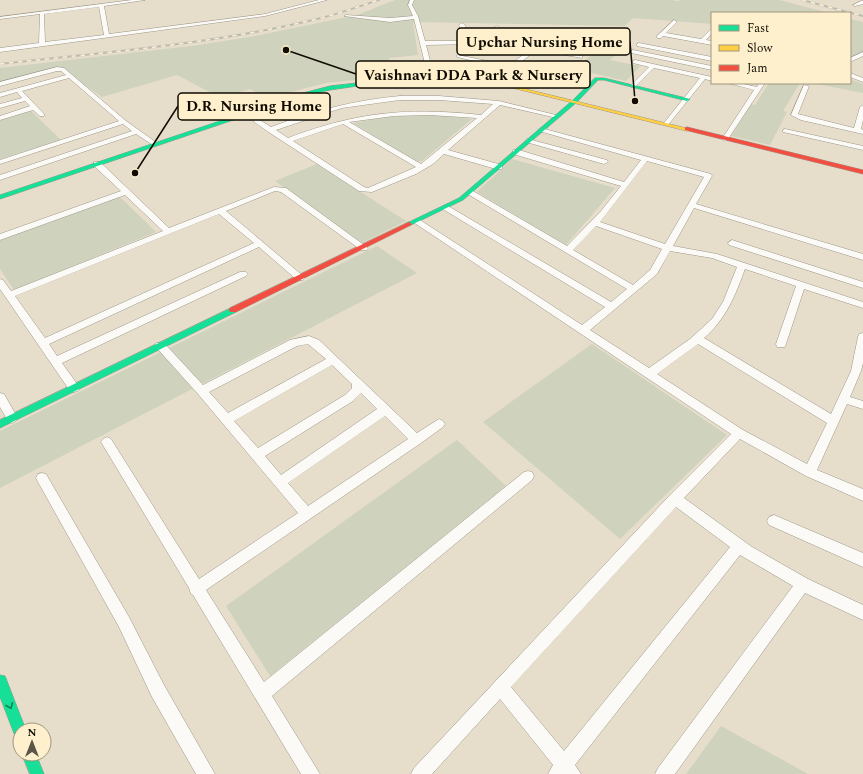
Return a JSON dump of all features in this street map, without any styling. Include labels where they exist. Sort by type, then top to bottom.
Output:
[{"type":"street","points":[[0,18],[143,0]]},
{"type":"street","points":[[0,50],[265,15],[325,0]]},
{"type":"street","points":[[412,0],[410,5],[416,17],[432,80]]},
{"type":"street","points":[[855,5],[863,2]]},
{"type":"street","points":[[101,5],[107,37]]},
{"type":"street","points":[[42,12],[42,45]]},
{"type":"street","points":[[346,16],[394,20],[416,17]]},
{"type":"street","points":[[649,46],[674,22]]},
{"type":"street","points":[[462,25],[471,42]]},
{"type":"street","points":[[471,42],[497,28]]},
{"type":"street","points":[[488,84],[557,33],[585,41],[589,40],[602,29]]},
{"type":"street","points":[[702,41],[711,31]]},
{"type":"street","points":[[512,32],[548,39]]},
{"type":"street","points":[[662,34],[711,43]]},
{"type":"street","points":[[422,43],[471,42],[580,57]]},
{"type":"street","points":[[639,45],[711,59]]},
{"type":"street","points":[[633,52],[711,68]]},
{"type":"street","points":[[851,60],[863,54]]},
{"type":"street","points":[[459,56],[511,67]]},
{"type":"street","points":[[857,57],[863,59]]},
{"type":"street","points":[[518,62],[553,70]]},
{"type":"street","points":[[635,62],[711,79]]},
{"type":"street","points":[[633,86],[654,66]]},
{"type":"street","points":[[0,84],[62,69],[124,122],[155,144]]},
{"type":"street","points":[[851,75],[863,80]]},
{"type":"street","points":[[0,95],[69,76]]},
{"type":"street","points":[[666,124],[704,77]]},
{"type":"street","points":[[0,424],[445,208],[470,193],[575,101],[597,79],[687,99]]},
{"type":"street","points":[[0,197],[305,94],[334,87],[365,83],[432,80],[513,87],[863,172]]},
{"type":"street","points":[[725,139],[760,86],[741,84]]},
{"type":"street","points":[[806,86],[794,115],[801,118],[860,131],[863,107]]},
{"type":"street","points":[[18,90],[42,115]]},
{"type":"street","points":[[269,130],[342,106],[392,100],[438,98],[499,103],[557,116]]},
{"type":"street","points":[[0,106],[27,99]]},
{"type":"street","points":[[245,113],[269,130],[366,190],[374,189],[421,168],[499,103]]},
{"type":"street","points":[[0,118],[35,108]]},
{"type":"street","points":[[287,141],[344,122],[366,117],[408,112],[482,117]]},
{"type":"street","points":[[0,162],[124,122]]},
{"type":"street","points":[[344,122],[421,168]]},
{"type":"street","points":[[541,130],[708,176],[654,272],[582,332]]},
{"type":"street","points":[[0,178],[137,131]]},
{"type":"street","points":[[785,131],[863,148]]},
{"type":"street","points":[[528,141],[604,162]]},
{"type":"street","points":[[443,151],[499,166]]},
{"type":"street","points":[[516,152],[626,185]]},
{"type":"street","points":[[567,251],[595,223],[646,158]]},
{"type":"street","points":[[97,164],[169,232]]},
{"type":"street","points":[[9,295],[271,190],[283,190],[364,248]]},
{"type":"street","points":[[0,237],[126,192]]},
{"type":"street","points":[[470,193],[633,289]]},
{"type":"street","points":[[692,205],[863,257]]},
{"type":"street","points":[[445,208],[611,307]]},
{"type":"street","points":[[221,211],[300,278]]},
{"type":"street","points":[[417,222],[582,332],[740,433],[810,472],[863,495]]},
{"type":"street","points":[[595,223],[667,248],[714,256],[863,306]]},
{"type":"street","points":[[732,243],[863,285]]},
{"type":"street","points":[[43,343],[259,244]]},
{"type":"street","points":[[649,374],[716,321],[722,312],[742,266]]},
{"type":"street","points":[[56,361],[243,274]]},
{"type":"street","points":[[0,282],[74,388]]},
{"type":"street","points":[[781,344],[801,285]]},
{"type":"street","points":[[810,472],[856,371],[863,337]]},
{"type":"street","points":[[696,338],[833,421]]},
{"type":"street","points":[[202,391],[294,343],[309,340],[315,343],[417,440]]},
{"type":"street","points":[[160,346],[202,391],[307,514]]},
{"type":"street","points":[[226,420],[333,360]]},
{"type":"street","points":[[256,455],[349,398],[358,389],[357,384]]},
{"type":"street","points":[[0,397],[12,418]]},
{"type":"street","points":[[844,399],[863,405]]},
{"type":"street","points":[[280,482],[385,410]]},
{"type":"street","points":[[196,589],[439,424]]},
{"type":"street","points":[[420,774],[675,499],[740,433]]},
{"type":"street","points":[[107,442],[311,774]]},
{"type":"street","points":[[262,694],[528,476]]},
{"type":"street","points":[[42,478],[124,622],[158,691],[206,774]]},
{"type":"street","points":[[675,499],[739,546],[803,584],[863,613]]},
{"type":"street","points":[[774,521],[863,560]]},
{"type":"street","points":[[501,687],[565,771],[739,546]]},
{"type":"street","points":[[664,774],[803,584]]},
{"type":"street","points":[[0,682],[16,722]]},
{"type":"street","points":[[32,762],[37,774]]},
{"type":"green space","points":[[395,0],[779,0],[825,12],[711,12],[711,24],[633,18],[625,26],[413,22],[418,55],[389,58],[391,64],[401,64],[403,75],[326,83],[267,98],[250,89],[221,98],[177,75],[102,97],[61,69],[0,84],[0,68],[199,45],[255,36],[357,15]]},
{"type":"green space","points":[[851,19],[863,22],[863,52],[851,57]]},
{"type":"green space","points":[[607,41],[626,45],[610,60],[640,66],[626,81],[575,69]]},
{"type":"green space","points":[[851,79],[863,84],[863,93],[817,84],[851,84]]},
{"type":"green space","points":[[768,84],[799,84],[783,111],[787,112],[770,145],[731,136],[751,104],[755,105]]},
{"type":"green space","points":[[31,111],[61,140],[0,159],[0,120]]},
{"type":"green space","points":[[411,115],[472,119],[422,161],[417,162],[353,123],[380,118]]},
{"type":"green space","points":[[512,159],[615,188],[566,245],[477,192]]},
{"type":"green space","points":[[317,164],[406,221],[362,243],[275,181]]},
{"type":"green space","points":[[119,196],[156,232],[14,290],[0,269],[0,240]]},
{"type":"green space","points":[[377,246],[417,273],[0,488],[0,431]]},
{"type":"green space","points":[[592,344],[727,435],[620,539],[483,422]]},
{"type":"green space","points":[[457,440],[506,486],[270,676],[226,606]]},
{"type":"green space","points":[[721,726],[808,774],[686,774]]},
{"type":"railway","points":[[0,64],[202,41],[281,27],[321,18],[379,0]]},
{"type":"railway","points":[[802,0],[848,12]]},
{"type":"railway","points":[[851,13],[863,16]]},
{"type":"traffic: fast","points":[[409,224],[461,199],[575,101],[597,79],[604,79],[687,99]]},
{"type":"traffic: fast","points":[[0,197],[305,94],[330,88],[376,82]]},
{"type":"traffic: fast","points":[[0,424],[233,310]]},
{"type":"traffic: fast","points":[[0,681],[16,722]]},
{"type":"traffic: fast","points":[[32,762],[37,774]]},
{"type":"traffic: slow","points":[[376,82],[435,80],[513,87],[687,129]]},
{"type":"traffic: jam","points":[[687,129],[863,172]]},
{"type":"traffic: jam","points":[[233,310],[409,224]]},
{"type":"place","name":"Vaishnavi DDA Park & Nursery","points":[[286,50]]},
{"type":"place","name":"Upchar Nursing Home","points":[[635,101]]},
{"type":"place","name":"D.R. Nursing Home","points":[[135,173]]}]
